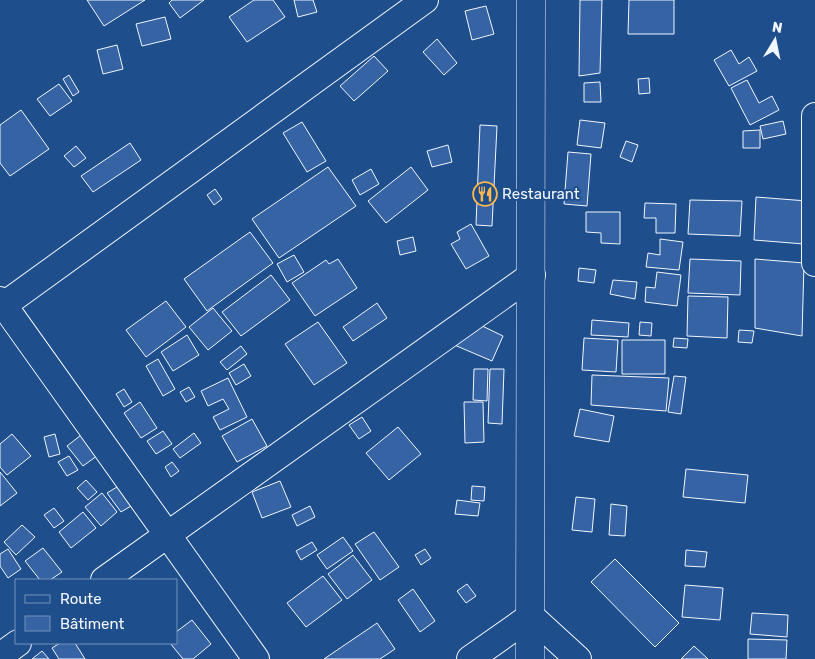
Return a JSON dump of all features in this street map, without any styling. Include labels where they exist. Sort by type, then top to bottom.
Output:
[{"type":"main road","points":[[530,659],[531,0]]},
{"type":"street","points":[[256,659],[2,302],[425,0]]},
{"type":"street","points":[[815,116],[815,263]]},
{"type":"street","points":[[105,579],[532,275]]},
{"type":"street","points":[[470,659],[531,616],[578,659]]},
{"type":"street","points":[[0,656],[17,644]]},
{"type":"building","points":[[87,0],[145,0],[104,26]]},
{"type":"building","points":[[172,0],[204,0],[180,18],[169,3]]},
{"type":"building","points":[[254,0],[273,0],[285,17],[247,42],[229,17]]},
{"type":"building","points":[[294,0],[313,0],[317,12],[298,17]]},
{"type":"building","points":[[580,0],[602,0],[600,73],[579,76]]},
{"type":"building","points":[[629,0],[674,0],[674,34],[628,34]]},
{"type":"building","points":[[486,6],[494,34],[472,40],[465,11]]},
{"type":"building","points":[[165,17],[171,39],[142,46],[136,24]]},
{"type":"building","points":[[437,39],[457,63],[444,75],[423,52]]},
{"type":"building","points":[[117,45],[123,69],[103,74],[97,50]]},
{"type":"building","points":[[731,50],[739,64],[749,57],[757,71],[729,86],[714,60]]},
{"type":"building","points":[[374,56],[388,71],[354,101],[340,86]]},
{"type":"building","points":[[69,75],[79,92],[73,96],[63,79]]},
{"type":"building","points":[[649,78],[650,93],[639,94],[638,79]]},
{"type":"building","points":[[747,80],[759,103],[772,96],[779,110],[750,125],[731,88]]},
{"type":"building","points":[[600,82],[601,102],[584,102],[584,83]]},
{"type":"building","points":[[59,84],[72,101],[50,116],[37,99]]},
{"type":"building","points":[[21,110],[49,149],[10,176],[0,163],[0,125]]},
{"type":"building","points":[[580,120],[605,123],[601,148],[577,145]]},
{"type":"building","points":[[783,121],[786,134],[763,139],[760,126]]},
{"type":"building","points":[[302,122],[326,161],[307,172],[283,133]]},
{"type":"building","points":[[480,125],[497,126],[492,226],[476,225]]},
{"type":"building","points":[[760,130],[760,148],[743,148],[743,131]]},
{"type":"building","points":[[626,141],[638,145],[632,162],[620,157]]},
{"type":"building","points":[[130,143],[141,160],[93,192],[81,176]]},
{"type":"building","points":[[448,145],[452,162],[432,167],[427,151]]},
{"type":"building","points":[[76,146],[86,158],[74,167],[64,156]]},
{"type":"building","points":[[568,152],[591,154],[587,206],[564,204]]},
{"type":"building","points":[[328,167],[356,206],[279,258],[252,219]]},
{"type":"building","points":[[411,167],[428,190],[386,223],[368,201]]},
{"type":"building","points":[[371,169],[379,184],[360,195],[352,180]]},
{"type":"building","points":[[215,189],[222,199],[214,205],[207,195]]},
{"type":"building","points":[[756,197],[807,201],[804,244],[754,240]]},
{"type":"building","points":[[690,200],[742,201],[740,236],[688,234]]},
{"type":"building","points":[[645,203],[676,204],[675,233],[656,233],[656,218],[644,218]]},
{"type":"building","points":[[586,212],[620,212],[620,244],[601,243],[601,233],[586,232]]},
{"type":"building","points":[[471,224],[489,256],[466,269],[451,244],[460,239],[457,232]]},
{"type":"building","points":[[250,232],[273,263],[207,311],[184,279]]},
{"type":"building","points":[[413,237],[416,251],[400,255],[397,241]]},
{"type":"building","points":[[660,239],[683,242],[679,270],[646,267],[648,253],[660,255]]},
{"type":"building","points":[[294,255],[304,272],[287,282],[277,264]]},
{"type":"building","points":[[338,259],[357,288],[315,316],[292,283],[326,260],[329,264]]},
{"type":"building","points":[[690,259],[741,261],[740,295],[688,293]]},
{"type":"building","points":[[755,259],[804,263],[802,336],[755,328]]},
{"type":"building","points":[[579,268],[596,270],[594,283],[578,281]]},
{"type":"building","points":[[657,272],[681,275],[677,306],[645,302],[646,287],[655,288]]},
{"type":"building","points":[[271,275],[290,300],[241,336],[222,312]]},
{"type":"building","points":[[613,280],[637,282],[635,299],[610,294]]},
{"type":"building","points":[[688,296],[728,297],[727,338],[687,336]]},
{"type":"building","points":[[166,301],[186,327],[146,357],[126,330]]},
{"type":"building","points":[[377,303],[387,318],[353,341],[343,327]]},
{"type":"building","points":[[213,308],[232,331],[208,350],[189,327]]},
{"type":"building","points":[[592,320],[629,323],[628,337],[591,335]]},
{"type":"building","points":[[318,322],[347,363],[314,385],[285,344]]},
{"type":"building","points":[[640,322],[652,323],[651,336],[639,335]]},
{"type":"building","points":[[476,323],[503,336],[492,361],[452,344]]},
{"type":"building","points":[[739,330],[754,331],[752,343],[738,342]]},
{"type":"building","points":[[187,335],[199,355],[173,371],[161,352]]},
{"type":"building","points":[[584,338],[618,340],[616,372],[582,370]]},
{"type":"building","points":[[674,338],[688,339],[687,348],[673,347]]},
{"type":"building","points":[[622,340],[665,340],[665,374],[622,374]]},
{"type":"building","points":[[241,346],[247,354],[227,370],[220,362]]},
{"type":"building","points":[[158,359],[175,389],[163,396],[146,366]]},
{"type":"building","points":[[244,364],[251,376],[236,385],[229,373]]},
{"type":"building","points":[[474,369],[488,369],[487,401],[473,400]]},
{"type":"building","points":[[490,369],[504,369],[502,424],[488,423]]},
{"type":"building","points":[[592,375],[669,378],[666,411],[591,405]]},
{"type":"building","points":[[674,376],[686,377],[681,414],[668,412]]},
{"type":"building","points":[[228,378],[247,417],[220,430],[213,417],[229,409],[223,399],[208,406],[201,391]]},
{"type":"building","points":[[189,387],[195,397],[186,402],[180,392]]},
{"type":"building","points":[[124,389],[132,402],[124,407],[116,394]]},
{"type":"building","points":[[140,402],[157,428],[141,438],[124,413]]},
{"type":"building","points":[[464,402],[483,402],[484,442],[465,443]]},
{"type":"building","points":[[580,409],[614,416],[609,442],[574,436]]},
{"type":"building","points":[[362,417],[371,431],[359,439],[349,425]]},
{"type":"building","points":[[252,419],[267,446],[237,462],[222,436]]},
{"type":"building","points":[[398,427],[421,454],[389,480],[366,453]]},
{"type":"building","points":[[163,431],[172,444],[156,454],[147,441]]},
{"type":"building","points":[[85,432],[101,453],[83,466],[67,446]]},
{"type":"building","points":[[194,433],[201,443],[180,458],[173,449]]},
{"type":"building","points":[[12,434],[31,456],[7,475],[0,467],[0,444]]},
{"type":"building","points":[[55,434],[60,454],[49,457],[44,437]]},
{"type":"building","points":[[69,456],[78,470],[67,476],[58,462]]},
{"type":"building","points":[[172,462],[179,471],[171,477],[165,467]]},
{"type":"building","points":[[686,469],[748,475],[745,503],[683,497]]},
{"type":"building","points":[[0,472],[17,493],[0,506]]},
{"type":"building","points":[[86,480],[97,492],[88,500],[77,488]]},
{"type":"building","points":[[280,481],[291,507],[262,518],[252,492]]},
{"type":"building","points":[[472,486],[485,487],[484,501],[471,500]]},
{"type":"building","points":[[117,487],[131,506],[121,512],[107,493]]},
{"type":"building","points":[[102,493],[117,512],[101,526],[85,507]]},
{"type":"building","points":[[576,497],[595,499],[592,532],[572,530]]},
{"type":"building","points":[[457,500],[480,503],[478,516],[455,514]]},
{"type":"building","points":[[611,504],[627,506],[625,536],[609,535]]},
{"type":"building","points":[[310,506],[315,517],[297,526],[292,515]]},
{"type":"building","points":[[54,508],[64,521],[54,528],[44,515]]},
{"type":"building","points":[[83,512],[96,528],[71,548],[59,532]]},
{"type":"building","points":[[22,525],[35,537],[16,555],[4,542]]},
{"type":"building","points":[[374,532],[399,567],[380,580],[355,544]]},
{"type":"building","points":[[343,537],[353,551],[327,569],[317,555]]},
{"type":"building","points":[[312,542],[317,550],[301,560],[296,551]]},
{"type":"building","points":[[43,548],[62,572],[52,579],[39,579],[25,561]]},
{"type":"building","points":[[8,549],[21,569],[8,578],[0,566],[0,554]]},
{"type":"building","points":[[425,549],[431,558],[421,565],[415,555]]},
{"type":"building","points":[[686,550],[707,552],[705,567],[685,566]]},
{"type":"building","points":[[353,555],[372,580],[347,599],[328,574]]},
{"type":"building","points":[[615,559],[679,623],[655,647],[591,582]]},
{"type":"building","points":[[323,576],[342,600],[306,627],[287,603]]},
{"type":"building","points":[[467,584],[476,596],[466,603],[457,591]]},
{"type":"building","points":[[685,585],[723,588],[720,620],[682,617]]},
{"type":"building","points":[[413,589],[435,621],[420,632],[398,600]]},
{"type":"building","points":[[752,613],[788,615],[787,637],[750,634]]},
{"type":"building","points":[[192,620],[211,644],[193,659],[183,659],[171,644],[178,644],[178,630]]},
{"type":"building","points":[[377,623],[395,649],[380,659],[324,659]]},
{"type":"building","points":[[748,639],[787,640],[786,659],[748,659]]},
{"type":"building","points":[[58,644],[76,644],[85,659],[59,659],[52,648]]},
{"type":"building","points":[[694,646],[708,659],[681,659]]},
{"type":"building","points":[[42,651],[49,659],[32,659]]},
{"type":"place","name":"Restaurant","points":[[485,194]]}]
